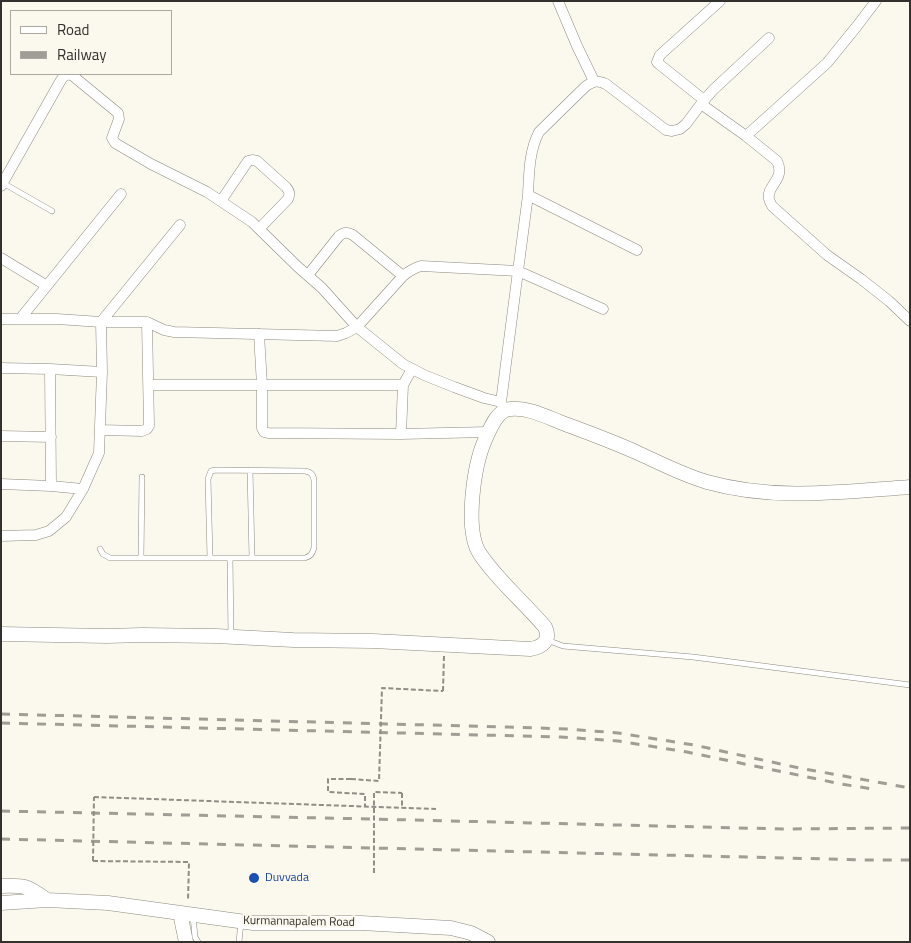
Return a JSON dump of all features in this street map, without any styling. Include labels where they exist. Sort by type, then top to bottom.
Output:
[{"type":"street","points":[[558,1],[594,81]]},
{"type":"street","points":[[720,1],[660,55],[658,59],[659,64],[702,102],[777,161],[780,167],[778,177],[769,193],[769,200],[772,206],[827,255],[884,297],[910,321]]},
{"type":"street","points":[[746,136],[827,63],[876,1]]},
{"type":"street","points":[[1,634],[373,640],[530,649],[542,645],[547,640],[548,633],[545,626],[493,570],[479,552],[473,537],[472,501],[479,458],[488,432],[503,406],[534,141],[539,132],[586,86],[594,81],[606,84],[666,130],[680,130],[702,102],[770,38]]},
{"type":"street","points":[[2,184],[61,80],[66,75]]},
{"type":"street","points":[[71,75],[118,113],[119,119],[112,138],[114,143],[207,192],[252,222],[322,288],[357,327],[412,369],[507,409],[520,408],[539,414],[609,441],[705,482],[726,487],[799,494],[824,494],[910,487]]},
{"type":"street","points":[[221,201],[248,161],[257,161],[289,191],[288,199],[259,229]]},
{"type":"street","points":[[20,319],[121,194]]},
{"type":"street","points":[[528,195],[638,250]]},
{"type":"street","points":[[1,536],[36,535],[49,531],[66,517],[83,489],[99,453],[102,372],[101,322],[180,225]]},
{"type":"street","points":[[308,275],[339,236],[343,233],[348,233],[404,276]]},
{"type":"street","points":[[1,258],[47,286]]},
{"type":"street","points":[[1,318],[147,322],[164,330],[174,332],[336,336],[357,327],[408,271],[421,266],[518,271],[604,309]]},
{"type":"street","points":[[100,430],[142,431],[149,426],[147,322]]},
{"type":"street","points":[[260,334],[262,428],[264,432],[401,434],[488,432]]},
{"type":"street","points":[[1,368],[102,372]]},
{"type":"street","points":[[50,369],[52,486]]},
{"type":"street","points":[[401,434],[403,385],[412,369]]},
{"type":"street","points":[[149,386],[262,384],[403,385]]},
{"type":"street","points":[[1,436],[51,437]]},
{"type":"street","points":[[1,484],[83,489]]},
{"type":"street","points":[[1,886],[20,885],[29,887],[47,900]]},
{"type":"street","name":"Kurmannapalem Road","points":[[7,902],[47,900],[108,903],[253,923],[361,923],[451,928],[471,932],[488,942]]},
{"type":"street","points":[[186,942],[187,914]]},
{"type":"lane","points":[[2,184],[52,211]]},
{"type":"lane","points":[[250,470],[252,558]]},
{"type":"lane","points":[[100,549],[103,554],[110,558],[210,558],[230,558],[252,558],[305,558],[310,557],[314,548],[313,475],[305,471],[211,471],[208,479],[210,558]]},
{"type":"lane","points":[[141,558],[142,477]]},
{"type":"lane","points":[[230,558],[230,637]]},
{"type":"lane","points":[[547,640],[563,646],[693,657],[910,686]]},
{"type":"lane","points":[[187,914],[198,942]]},
{"type":"lane","points":[[239,942],[241,921]]},
{"type":"path","points":[[365,807],[366,794],[328,792],[328,780],[379,781],[382,688],[443,691],[445,644]]},
{"type":"path","points":[[374,873],[374,792],[402,793],[402,808]]},
{"type":"path","points":[[187,914],[190,862],[93,861],[94,798],[436,809]]},
{"type":"railway","points":[[1,714],[507,727],[618,733],[694,745],[799,768],[910,788]]},
{"type":"railway","points":[[1,723],[561,737],[618,741],[687,752],[873,789]]},
{"type":"railway","points":[[1,811],[783,829],[910,828]]},
{"type":"railway","points":[[1,839],[910,860]]},
{"type":"place","name":"Duvvada","points":[[254,878]]}]
